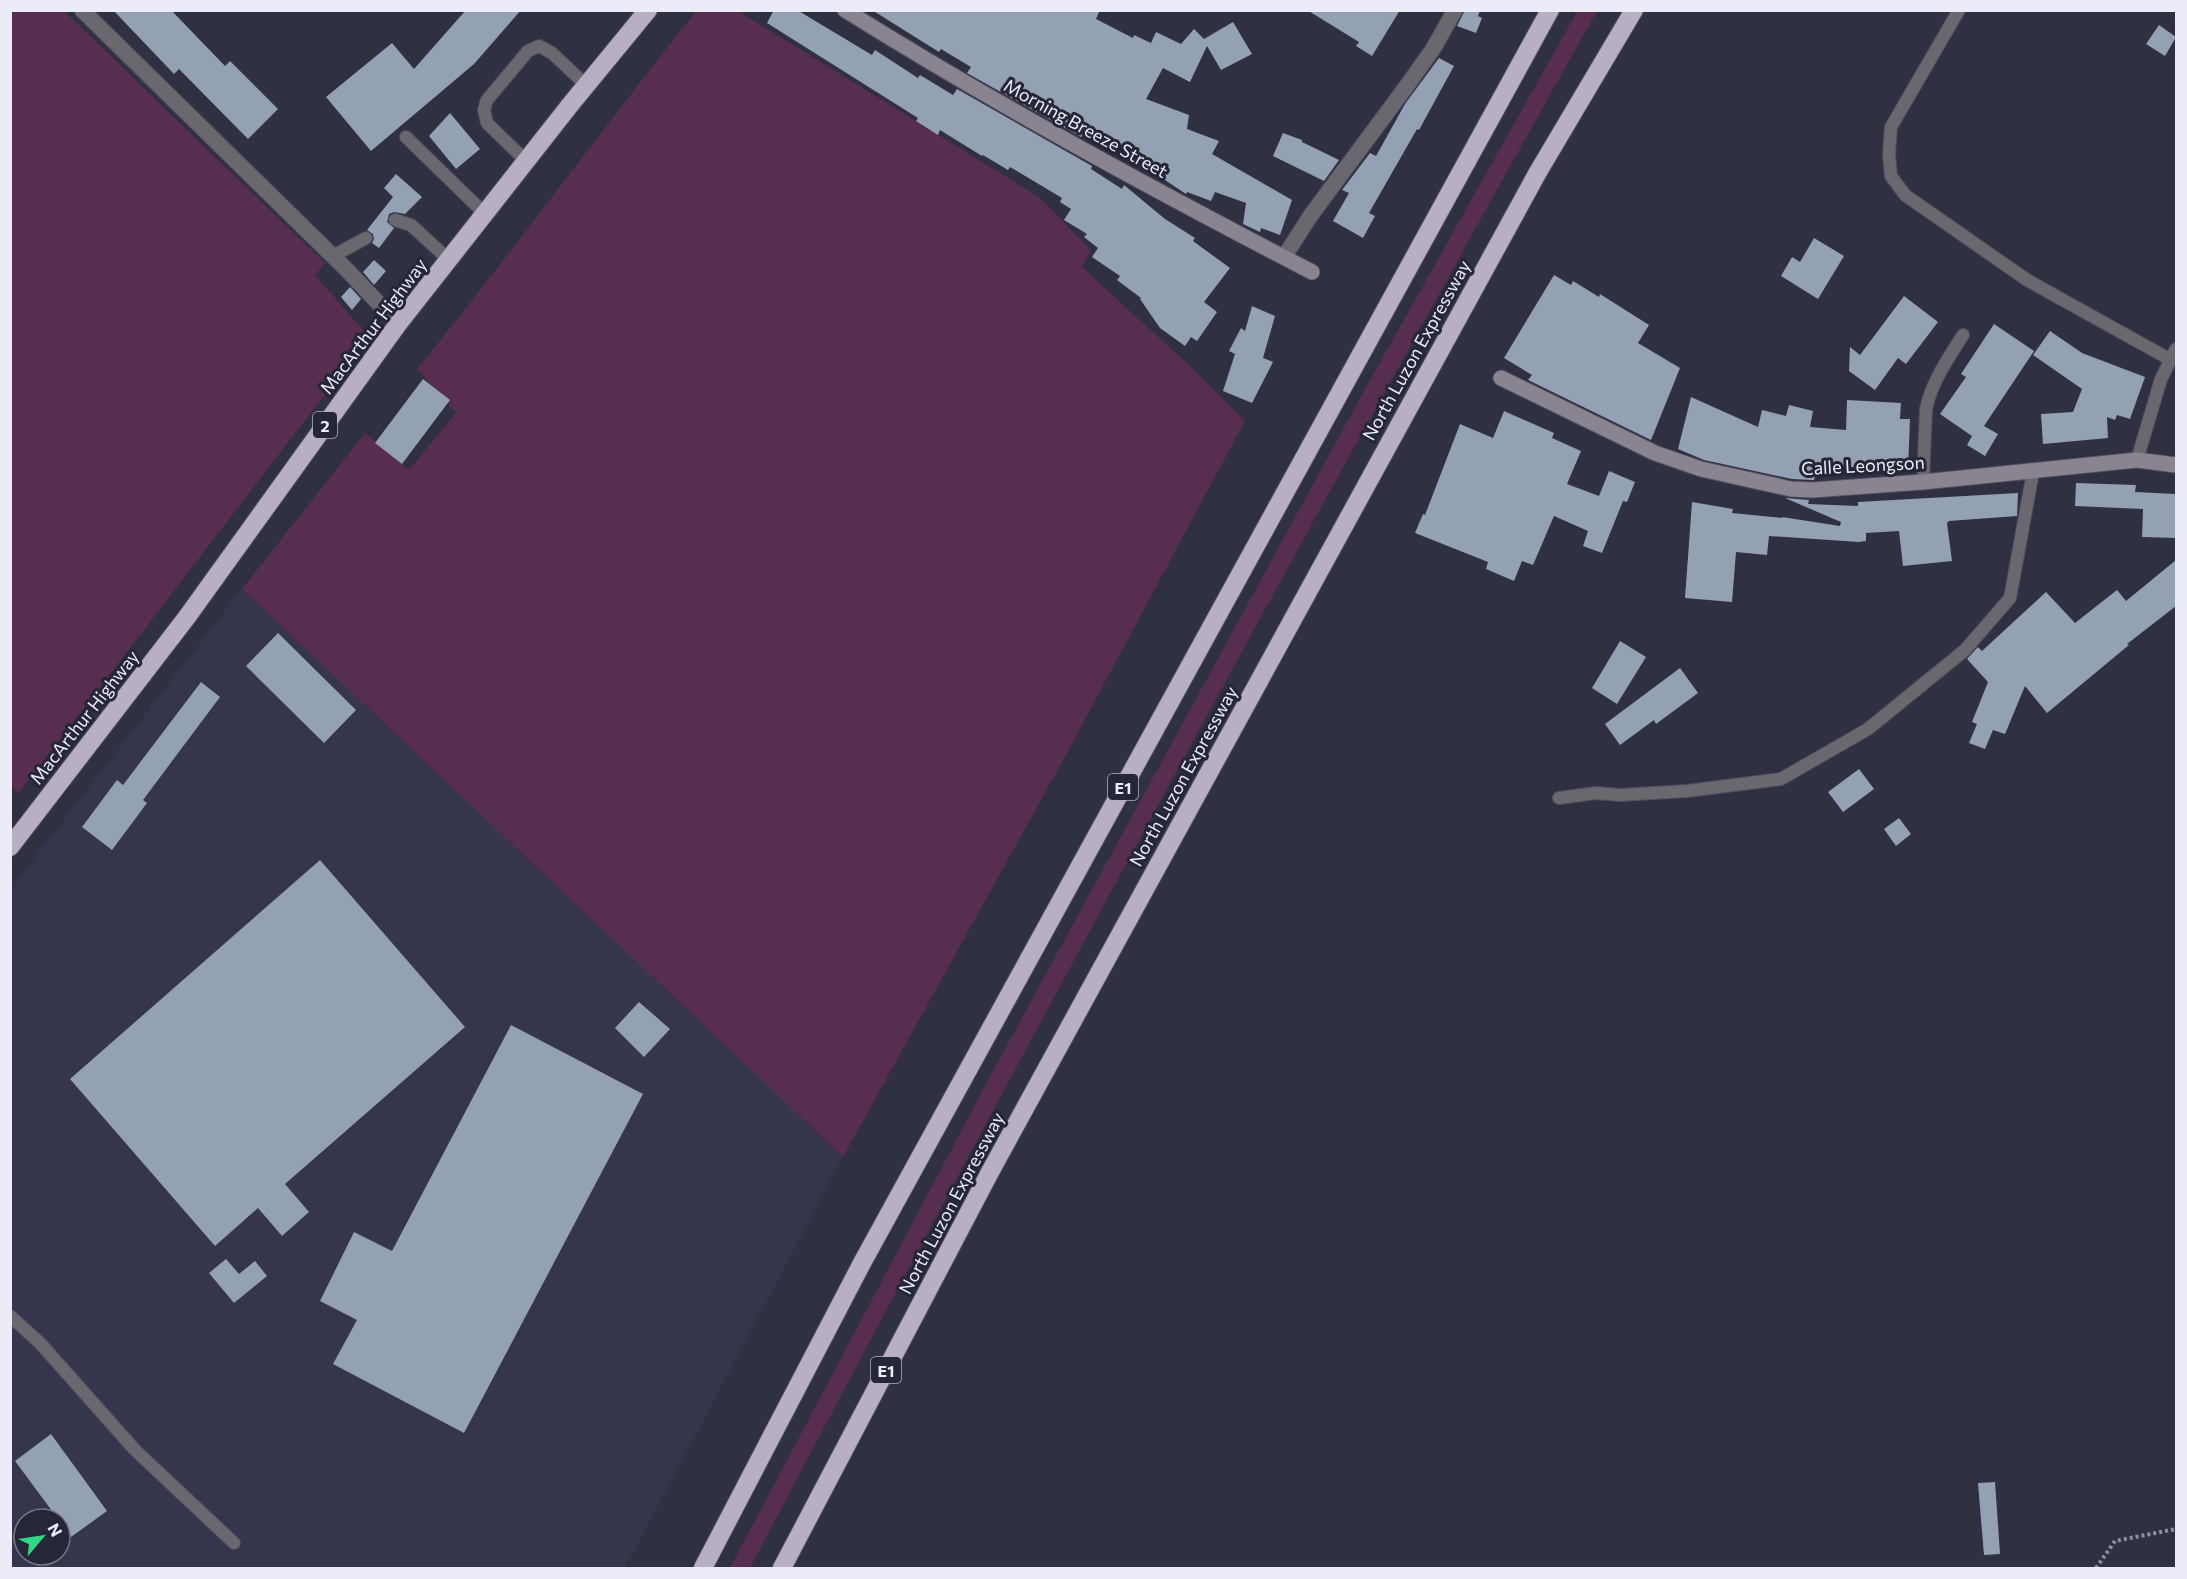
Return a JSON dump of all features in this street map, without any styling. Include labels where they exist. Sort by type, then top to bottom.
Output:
[{"type":"highway","name":"MacArthur Highway","points":[[11,844],[188,617],[398,324],[648,10]]},
{"type":"highway","name":"E1","points":[[703,1569],[873,1242],[1550,10]]},
{"type":"highway","name":"North Luzon Expressway","points":[[782,1569],[996,1162],[1538,172],[1634,10]]},
{"type":"main road","name":"Morning Breeze Street","points":[[845,10],[1010,108],[1151,187],[1312,272]]},
{"type":"main road","name":"Calle Leongson","points":[[1501,378],[1655,453],[1701,468],[1791,489],[1812,490],[1923,482],[2137,460],[2176,465]]},
{"type":"street","points":[[82,10],[333,256],[398,324]]},
{"type":"street","points":[[1284,257],[1311,215],[1426,59],[1455,10]]},
{"type":"lane","points":[[1959,10],[1891,127],[1889,154],[1891,176],[1905,195],[2027,280],[2174,355],[2161,379],[2137,460]]},
{"type":"lane","points":[[526,161],[487,123],[484,110],[487,100],[528,51],[539,46],[552,52],[586,85]]},
{"type":"lane","points":[[406,137],[485,214]]},
{"type":"lane","points":[[395,220],[411,225],[449,260]]},
{"type":"lane","points":[[333,256],[366,238]]},
{"type":"lane","points":[[1923,482],[1928,397],[1936,377],[1963,335]]},
{"type":"lane","points":[[1559,798],[1596,794],[1687,791],[1781,779],[1868,729],[1965,650],[2010,598],[2033,472]]},
{"type":"lane","points":[[10,1316],[40,1343],[135,1450],[234,1543]]},
{"type":"path","points":[[2096,1569],[2115,1541],[2176,1529]]},
{"type":"shaded area","points":[[1578,10],[1597,11],[1168,786],[750,1568],[730,1568],[994,1069],[1365,389]]},
{"type":"shaded area","points":[[10,11],[64,11],[325,263],[315,275],[369,337],[18,794],[10,785]]},
{"type":"shaded area","points":[[696,11],[738,11],[1039,197],[1091,250],[1082,267],[1191,367],[1245,421],[1061,764],[843,1157],[242,589],[365,433],[409,470],[456,413],[417,369]]},
{"type":"shaded area","points":[[242,589],[843,1157],[625,1568],[11,1568],[10,890]]},
{"type":"building","points":[[113,10],[171,10],[225,66],[230,61],[278,109],[248,139],[179,69],[174,74]]},
{"type":"building","points":[[466,10],[521,10],[474,64],[371,151],[326,97],[392,43],[414,69]]},
{"type":"building","points":[[774,10],[797,10],[872,55],[875,50],[918,78],[920,75],[953,95],[957,89],[1092,166],[1091,169],[1122,189],[1124,185],[1165,219],[1195,238],[1193,241],[1230,268],[1204,302],[1217,312],[1197,341],[1191,337],[1185,346],[1160,328],[1141,298],[1117,280],[1120,276],[1092,257],[1098,248],[1084,237],[1087,234],[1064,220],[1071,209],[1060,202],[1062,198],[1010,167],[1008,170],[982,156],[940,130],[938,135],[916,121],[918,118],[767,23]]},
{"type":"building","points":[[872,10],[1100,10],[1096,19],[1133,38],[1134,35],[1151,43],[1156,32],[1181,44],[1194,29],[1204,39],[1233,22],[1252,54],[1221,70],[1207,46],[1190,82],[1163,68],[1146,99],[1189,115],[1187,129],[1219,141],[1212,154],[1292,200],[1280,235],[1261,228],[1260,232],[1243,224],[1246,203],[1215,192],[1211,201],[1187,192],[1186,194],[1135,160],[1138,154],[1108,138],[1107,141],[1088,128],[1081,137],[967,73],[971,67],[941,49],[939,52]]},
{"type":"building","points":[[1307,10],[1400,10],[1372,56],[1356,46],[1359,42]]},
{"type":"building","points":[[1465,10],[1480,10],[1478,16],[1482,18],[1476,33],[1457,26]]},
{"type":"building","points":[[2159,25],[2176,37],[2165,56],[2146,44]]},
{"type":"building","points":[[1439,58],[1454,66],[1369,213],[1375,216],[1363,238],[1333,221],[1349,193],[1342,190],[1370,153],[1376,156],[1405,104]]},
{"type":"building","points":[[450,113],[480,149],[456,169],[429,136]]},
{"type":"building","points":[[1283,133],[1302,140],[1339,160],[1324,181],[1273,156]]},
{"type":"building","points":[[396,174],[422,197],[405,214],[394,212],[389,214],[387,222],[394,228],[379,248],[372,243],[373,234],[367,230],[393,197],[384,188]]},
{"type":"building","points":[[1814,238],[1844,256],[1818,299],[1781,276],[1792,257],[1800,262]]},
{"type":"building","points":[[374,260],[386,271],[374,285],[363,272]]},
{"type":"building","points":[[1554,275],[1571,285],[1573,281],[1599,297],[1600,294],[1649,325],[1638,343],[1680,368],[1651,440],[1528,380],[1532,375],[1504,358]]},
{"type":"building","points":[[350,287],[361,299],[352,310],[341,297]]},
{"type":"building","points":[[1904,296],[1938,322],[1906,364],[1898,358],[1875,390],[1849,371],[1850,347],[1860,355]]},
{"type":"building","points":[[1252,306],[1275,316],[1263,358],[1273,362],[1252,403],[1223,391],[1235,354],[1229,351],[1241,328],[1245,331]]},
{"type":"building","points":[[1994,324],[2034,351],[1984,426],[1998,434],[1985,456],[1967,445],[1972,436],[1940,414],[1966,377],[1961,374]]},
{"type":"building","points":[[2050,331],[2082,353],[2145,377],[2130,419],[2117,415],[2115,420],[2107,417],[2108,438],[2043,444],[2041,414],[2073,412],[2082,389],[2033,355]]},
{"type":"building","points":[[423,379],[450,400],[402,464],[375,443]]},
{"type":"building","points":[[1691,397],[1758,427],[1762,410],[1786,416],[1789,405],[1813,411],[1810,427],[1846,430],[1847,400],[1901,403],[1900,419],[1910,419],[1908,469],[1818,466],[1814,480],[1812,480],[1792,479],[1704,460],[1678,449]]},
{"type":"building","points":[[1504,411],[1554,433],[1552,438],[1581,451],[1567,484],[1599,496],[1609,471],[1635,482],[1627,502],[1623,501],[1602,553],[1583,546],[1588,531],[1554,516],[1533,565],[1522,561],[1514,581],[1486,569],[1488,562],[1415,533],[1423,514],[1425,515],[1460,424],[1493,438]]},
{"type":"building","points":[[2076,483],[2136,485],[2135,492],[2176,494],[2176,538],[2142,537],[2143,509],[2075,506]]},
{"type":"building","points":[[2018,493],[2017,516],[1947,523],[1952,561],[1903,566],[1899,531],[1866,533],[1866,541],[1859,542],[1769,536],[1767,555],[1736,552],[1732,602],[1685,598],[1692,502],[1733,509],[1732,513],[1782,517],[1840,526],[1841,522],[1785,498],[1809,500],[1808,504],[1858,506],[1858,502]]},
{"type":"building","points":[[2176,560],[2176,606],[2127,644],[2129,645],[2047,713],[2025,686],[2005,734],[1993,730],[1985,749],[1969,743],[1977,724],[1972,722],[1988,682],[1967,659],[1978,647],[1982,651],[2046,592],[2075,623],[2117,590],[2126,601]]},
{"type":"building","points":[[278,633],[356,710],[324,743],[246,666]]},
{"type":"building","points":[[1620,641],[1646,657],[1617,704],[1592,688]]},
{"type":"building","points":[[1680,668],[1698,693],[1656,724],[1654,720],[1620,745],[1605,724]]},
{"type":"building","points":[[201,682],[220,697],[143,800],[147,803],[112,850],[82,827],[117,780],[123,785]]},
{"type":"building","points":[[1859,769],[1874,789],[1843,812],[1828,792]]},
{"type":"building","points":[[1899,818],[1911,834],[1896,846],[1884,829]]},
{"type":"building","points":[[320,860],[465,1027],[285,1184],[309,1212],[282,1236],[258,1208],[215,1246],[70,1079]]},
{"type":"building","points":[[639,1002],[670,1029],[644,1057],[615,1028]]},
{"type":"building","points":[[511,1025],[643,1094],[464,1433],[333,1364],[357,1320],[320,1301],[354,1232],[392,1251]]},
{"type":"building","points":[[226,1259],[239,1274],[255,1261],[267,1276],[234,1303],[209,1273]]},
{"type":"building","points":[[51,1434],[107,1511],[72,1536],[72,1507],[49,1507],[15,1461]]},
{"type":"building","points":[[1995,1482],[2000,1554],[1984,1555],[1978,1483]]}]
